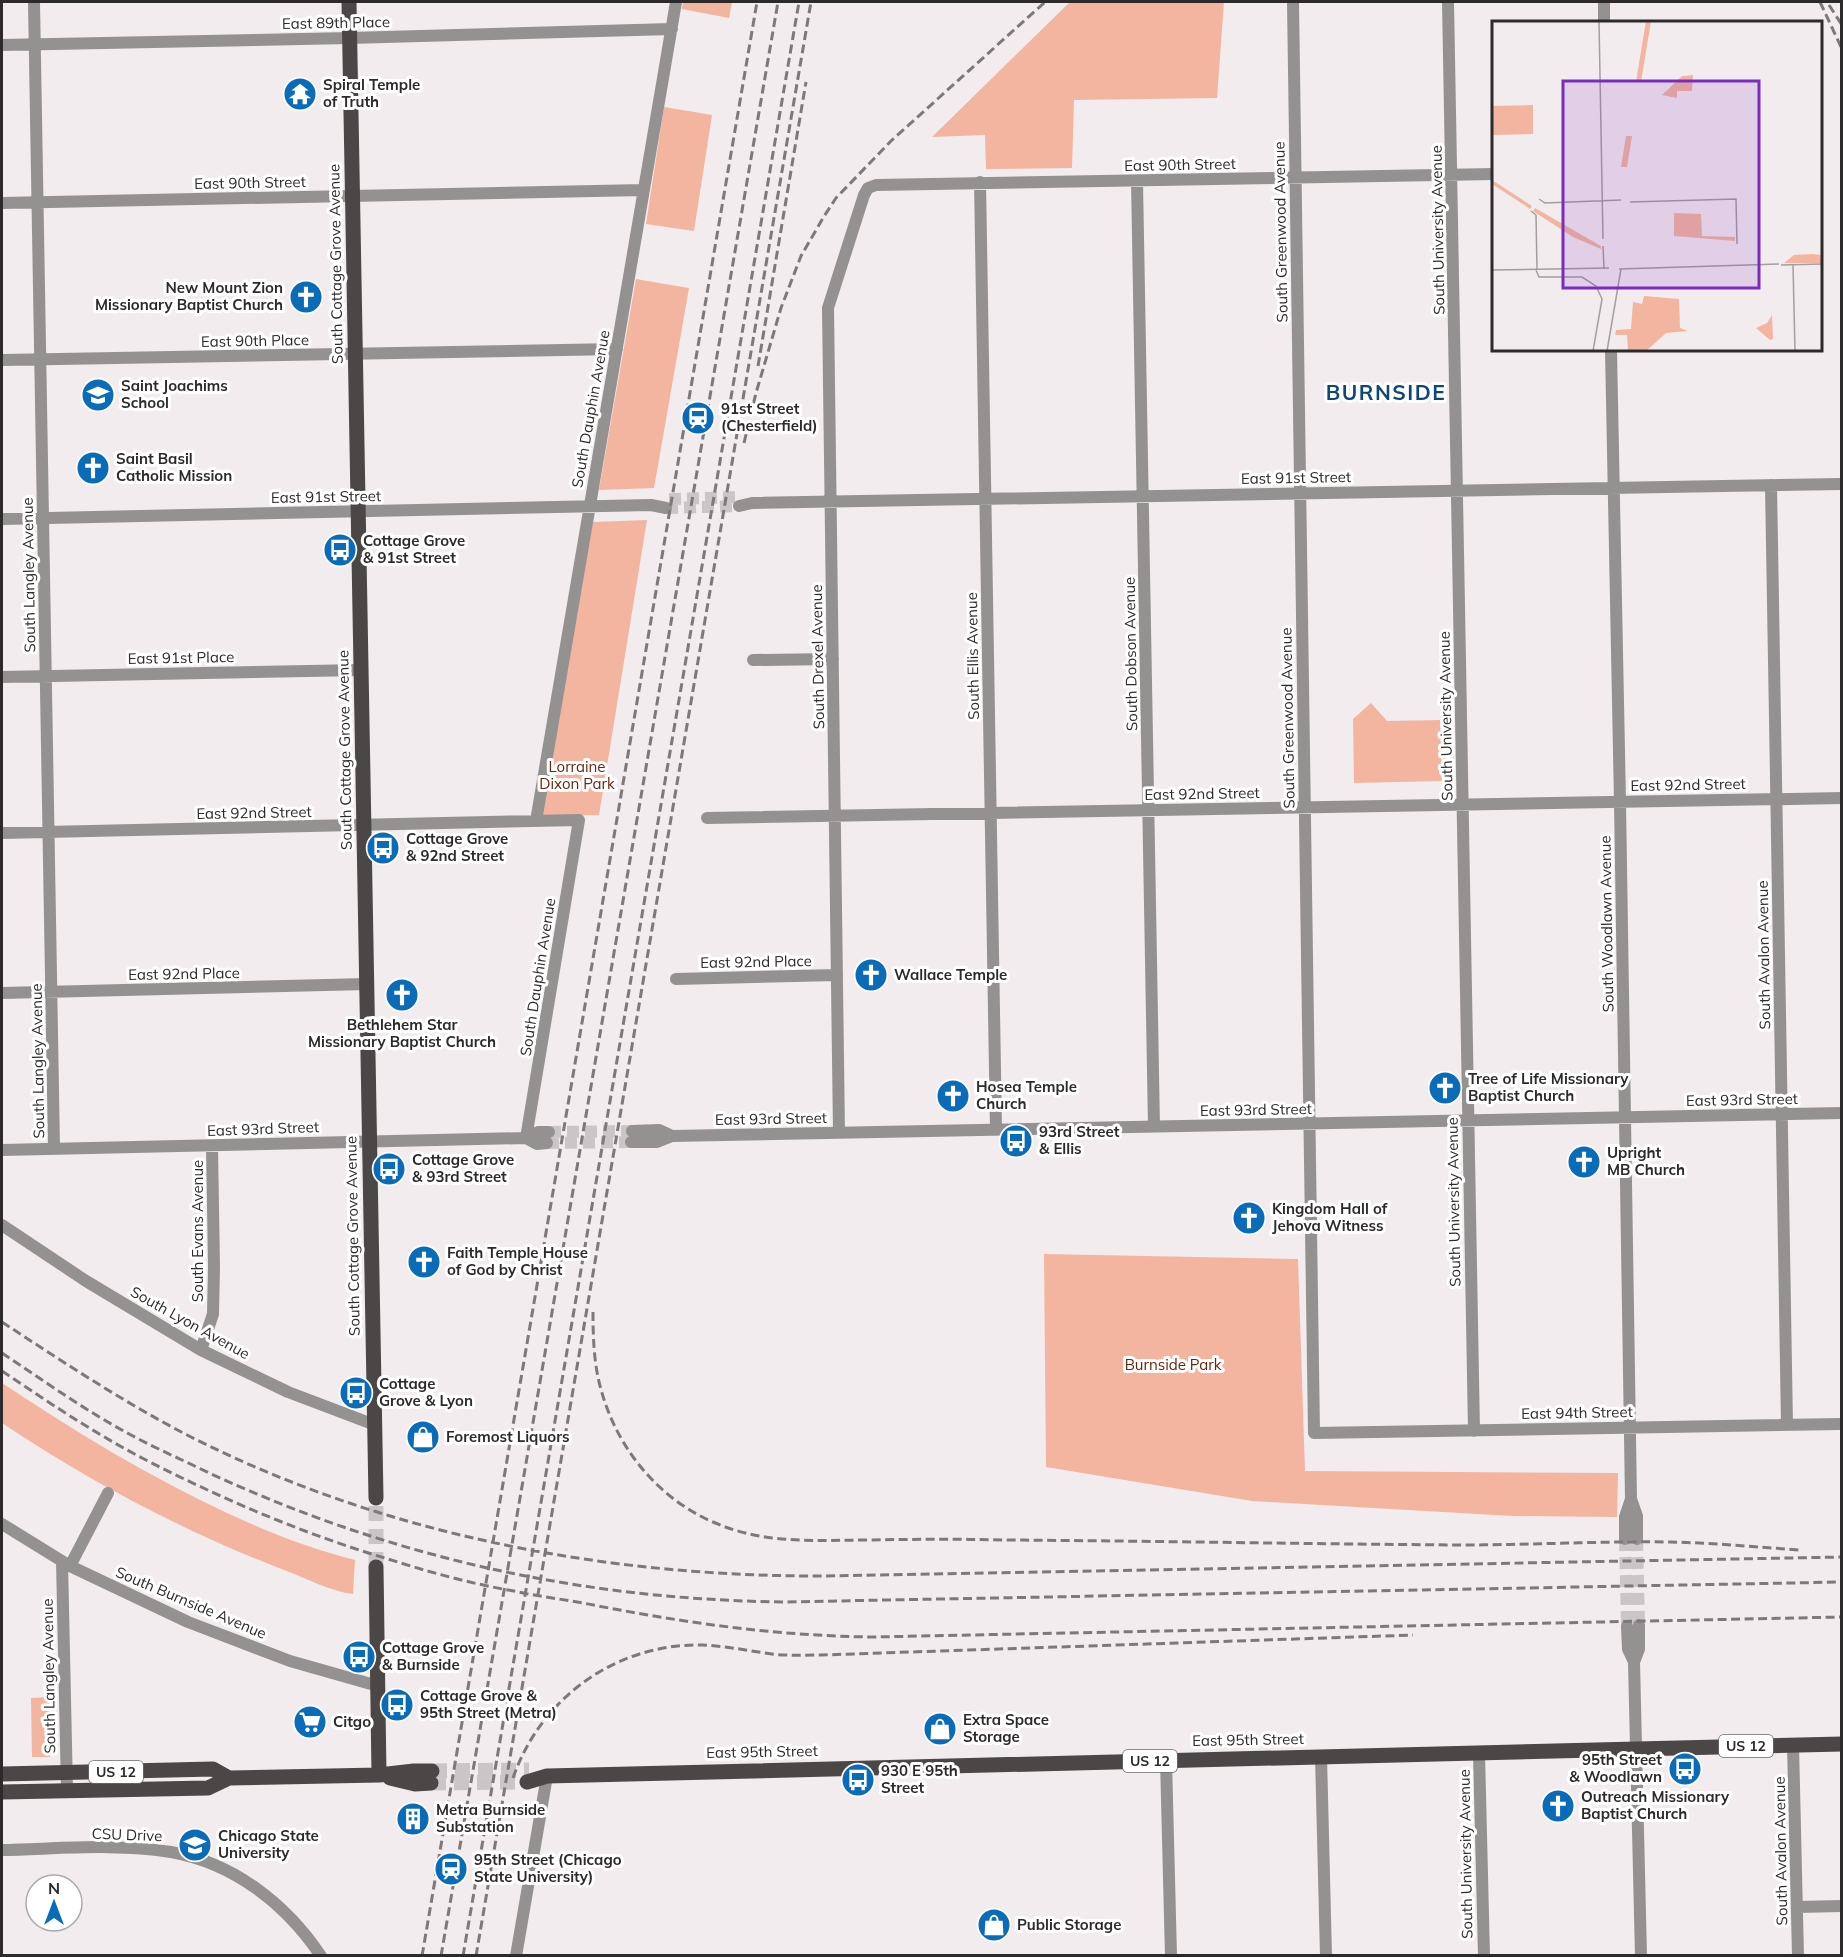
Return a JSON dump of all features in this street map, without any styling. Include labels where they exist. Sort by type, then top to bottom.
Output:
[{"type":"main road","name":"South Cottage Grove Avenue","points":[[350,2],[376,1498]]},
{"type":"main road","points":[[376,1567],[379,1775]]},
{"type":"main road","name":"East 95th Street","points":[[528,1776],[1842,1744]]},
{"type":"main road","name":"US 12","points":[[2,1774],[213,1769],[229,1778]]},
{"type":"main road","name":"US 12","points":[[2,1792],[208,1788],[229,1778],[379,1775],[415,1784],[432,1777]]},
{"type":"street","name":"South Langley Avenue","points":[[34,2],[54,1149]]},
{"type":"street","name":"South Dauphin Avenue","points":[[536,821],[676,2]]},
{"type":"street","name":"South Greenwood Avenue","points":[[1293,2],[1314,1433]]},
{"type":"street","name":"South University Avenue","points":[[1448,2],[1474,1431]]},
{"type":"street","points":[[1604,2],[1604,21]]},
{"type":"street","name":"East 89th Place","points":[[2,45],[672,29]]},
{"type":"street","name":"East 90th Street","points":[[868,188],[876,185],[980,182],[1492,174]]},
{"type":"street","name":"South Dobson Avenue","points":[[1137,181],[1154,1127]]},
{"type":"street","name":"South Ellis Avenue","points":[[980,182],[996,1130]]},
{"type":"street","name":"South Drexel Avenue","points":[[839,1132],[828,308],[868,188]]},
{"type":"street","name":"East 90th Street","points":[[2,203],[644,190]]},
{"type":"street","name":"East 90th Place","points":[[2,360],[617,349]]},
{"type":"street","name":"South Woodlawn Avenue","points":[[1611,351],[1626,1118],[1629,1427],[1631,1499],[1637,1516],[1631,1539]]},
{"type":"street","name":"East 91st Street","points":[[744,502],[1842,484]]},
{"type":"street","name":"South Avalon Avenue","points":[[1771,485],[1787,1425]]},
{"type":"street","name":"East 91st Street","points":[[2,519],[590,507],[667,503]]},
{"type":"street","points":[[753,660],[833,659]]},
{"type":"street","name":"East 91st Place","points":[[2,677],[362,670]]},
{"type":"street","name":"East 92nd Street","points":[[706,818],[1842,798]]},
{"type":"street","name":"South Dauphin Avenue","points":[[526,1138],[579,820]]},
{"type":"street","name":"East 92nd Street","points":[[2,833],[579,820]]},
{"type":"street","name":"East 92nd Place","points":[[676,978],[837,975]]},
{"type":"street","name":"East 92nd Place","points":[[2,993],[367,984]]},
{"type":"street","name":"East 93rd Street","points":[[632,1136],[658,1130],[672,1136],[1842,1113]]},
{"type":"street","name":"East 93rd Street","points":[[2,1150],[526,1138],[538,1132],[548,1138]]},
{"type":"street","name":"South Evans Avenue","points":[[201,1350],[213,1314],[212,1146]]},
{"type":"street","name":"South Lyon Avenue","points":[[2,1225],[86,1281],[201,1350],[288,1392],[375,1425]]},
{"type":"street","name":"East 94th Street","points":[[1314,1433],[1842,1424]]},
{"type":"street","name":"South Langley Avenue","points":[[67,1790],[66,1564],[108,1493]]},
{"type":"street","name":"South Burnside Avenue","points":[[2,1524],[66,1564],[189,1622],[290,1661],[378,1686]]},
{"type":"street","points":[[1633,1625],[1628,1649],[1634,1662],[1641,1956]]},
{"type":"street","name":"South Avalon Avenue","points":[[1793,1745],[1798,1956]]},
{"type":"street","name":"South University Avenue","points":[[1479,1753],[1484,1956]]},
{"type":"street","points":[[1321,1756],[1326,1956]]},
{"type":"street","points":[[1166,1760],[1171,1956]]},
{"type":"street","points":[[516,1956],[547,1776]]},
{"type":"street","name":"CSU Drive","points":[[2,1850],[151,1849],[196,1858],[237,1876],[274,1901],[304,1932],[321,1956]]},
{"type":"street","points":[[1797,1907],[1842,1906]]},
{"type":"green space","points":[[683,2],[732,2],[729,18],[682,9]]},
{"type":"green space","points":[[1070,2],[1224,2],[1217,98],[1074,100],[1072,168],[986,169],[985,135],[932,137]]},
{"type":"green space","points":[[664,107],[712,115],[694,231],[646,224]]},
{"type":"green space","points":[[636,279],[689,288],[654,488],[599,490]]},
{"type":"green space","name":"Lorraine Dixon Park","points":[[647,520],[599,815],[542,816],[593,522]]},
{"type":"green space","points":[[1371,703],[1387,721],[1440,720],[1442,781],[1354,783],[1353,719]]},
{"type":"green space","name":"Burnside Park","points":[[1044,1254],[1298,1259],[1305,1471],[1618,1473],[1617,1517],[1512,1516],[1252,1501],[1046,1467]]},
{"type":"green space","points":[[2,1383],[112,1452],[198,1499],[290,1540],[355,1560],[353,1594],[318,1584],[211,1539],[69,1466],[2,1423]]},
{"type":"green space","points":[[50,1697],[50,1757],[32,1757],[31,1698]]},
{"type":"tunnel","points":[[669,499],[741,497]]},
{"type":"tunnel","points":[[666,508],[739,506]]},
{"type":"tunnel","points":[[549,1132],[632,1131]]},
{"type":"tunnel","points":[[547,1143],[631,1142]]},
{"type":"tunnel","points":[[376,1498],[376,1567]]},
{"type":"tunnel","points":[[1625,1539],[1627,1626]]},
{"type":"tunnel","points":[[1637,1539],[1639,1625]]},
{"type":"tunnel","points":[[432,1771],[529,1770]]},
{"type":"tunnel","points":[[431,1783],[527,1782]]},
{"type":"railway","points":[[422,1956],[757,2]]},
{"type":"railway","points":[[441,1956],[778,2]]},
{"type":"railway","points":[[463,1956],[799,2]]},
{"type":"railway","points":[[476,1956],[811,2]]},
{"type":"railway","points":[[744,443],[781,308],[801,256],[836,198],[891,141],[1045,2]]},
{"type":"railway","points":[[1820,2],[1842,49]]},
{"type":"railway","points":[[1829,5],[1842,25]]},
{"type":"railway","points":[[758,366],[806,82]]},
{"type":"railway","points":[[593,1312],[594,1353],[599,1383],[609,1414],[630,1452],[643,1470],[675,1500],[713,1522],[752,1535],[792,1540],[957,1539],[1461,1545],[1671,1542],[1800,1550]]},
{"type":"railway","points":[[2,1322],[142,1410],[191,1437],[266,1471],[342,1501],[421,1525],[500,1544],[581,1559],[662,1569],[826,1576],[1842,1557]]},
{"type":"railway","points":[[2,1353],[114,1426],[209,1473],[278,1503],[348,1529],[418,1550],[489,1568],[633,1593],[782,1602],[1842,1582]]},
{"type":"railway","points":[[2,1371],[89,1428],[144,1459],[233,1502],[325,1538],[482,1585],[727,1627],[800,1634],[873,1637],[1842,1617]]},
{"type":"railway","points":[[513,1778],[526,1749],[542,1723],[586,1680],[612,1665],[641,1654],[671,1647],[703,1645],[778,1655],[822,1655],[1413,1635]]},
{"type":"place","name":"Spiral Temple of Truth","points":[[300,94]]},
{"type":"place","name":"New Mount Zion Missionary Baptist Church","points":[[306,297]]},
{"type":"place","name":"Saint Joachims School","points":[[98,395]]},
{"type":"place","name":"91st Street (Chesterfield)","points":[[698,418]]},
{"type":"place","name":"Saint Basil Catholic Mission","points":[[93,468]]},
{"type":"place","name":"Cottage Grove & 91st Street","points":[[340,550]]},
{"type":"place","name":"Cottage Grove & 92nd Street","points":[[383,848]]},
{"type":"place","name":"Wallace Temple","points":[[871,975]]},
{"type":"place","name":"Bethlehem Star Missionary Baptist Church","points":[[402,995]]},
{"type":"place","name":"Tree of Life Missionary Baptist Church","points":[[1445,1088]]},
{"type":"place","name":"Hosea Temple Church","points":[[953,1096]]},
{"type":"place","name":"93rd Street & Ellis","points":[[1016,1141]]},
{"type":"place","name":"Upright MB Church","points":[[1584,1162]]},
{"type":"place","name":"Cottage Grove & 93rd Street","points":[[389,1169]]},
{"type":"place","name":"Kingdom Hall of Jehova Witness","points":[[1249,1218]]},
{"type":"place","name":"Faith Temple House of God by Christ","points":[[424,1262]]},
{"type":"place","name":"Cottage Grove & Lyon","points":[[356,1393]]},
{"type":"place","name":"Foremost Liquors","points":[[423,1437]]},
{"type":"place","name":"Cottage Grove & Burnside","points":[[359,1657]]},
{"type":"place","name":"Cottage Grove & 95th Street (Metra)","points":[[397,1705]]},
{"type":"place","name":"Citgo","points":[[310,1722]]},
{"type":"place","name":"Extra Space Storage","points":[[940,1729]]},
{"type":"place","name":"95th Street & Woodlawn","points":[[1685,1769]]},
{"type":"place","name":"930 E 95th Street","points":[[858,1780]]},
{"type":"place","name":"Outreach Missionary Baptist Church","points":[[1558,1806]]},
{"type":"place","name":"Metra Burnside Substation","points":[[413,1819]]},
{"type":"place","name":"Chicago State University","points":[[195,1845]]},
{"type":"place","name":"95th Street (Chicago State University)","points":[[451,1869]]},
{"type":"place","name":"Public Storage","points":[[994,1925]]},
{"type":"district","name":"BURNSIDE","points":[[1386,393]]}]
